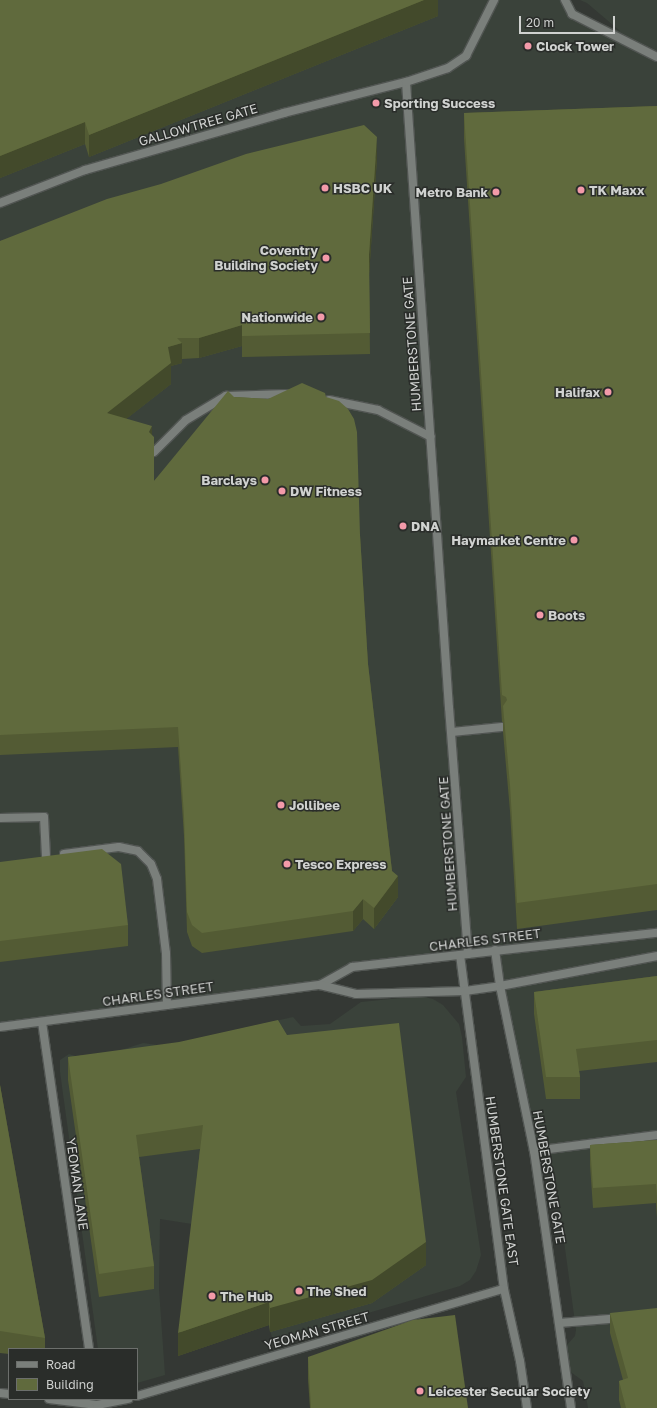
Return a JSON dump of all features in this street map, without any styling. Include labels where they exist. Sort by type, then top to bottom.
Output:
[{"type":"street","points":[[406,82],[448,68],[466,56],[494,0]]},
{"type":"street","points":[[565,0],[572,14],[657,57]]},
{"type":"street","name":"GALLOWTREE GATE","points":[[0,203],[85,170],[284,113],[406,82]]},
{"type":"street","name":"HUMBERSTONE GATE","points":[[406,82],[468,954]]},
{"type":"street","points":[[154,452],[186,420],[226,396],[292,394]]},
{"type":"street","points":[[323,399],[378,410],[431,437]]},
{"type":"street","points":[[452,732],[502,727]]},
{"type":"street","points":[[0,818],[44,817],[43,857],[119,847],[138,851],[151,864],[157,879],[166,953],[167,1005]]},
{"type":"street","name":"CHARLES STREET","points":[[320,985],[352,967],[657,933]]},
{"type":"street","name":"HUMBERSTONE GATE","points":[[495,950],[500,986],[534,1151],[560,1323],[571,1408]]},
{"type":"street","name":"HUMBERSTONE GATE EAST","points":[[460,955],[504,1289],[520,1361],[527,1408]]},
{"type":"street","name":"CHARLES STREET","points":[[0,1027],[320,985],[356,994],[465,991],[500,986],[657,956]]},
{"type":"street","name":"YEOMAN LANE","points":[[42,1022],[89,1348]]},
{"type":"street","points":[[534,1151],[657,1135]]},
{"type":"street","name":"YEOMAN STREET","points":[[138,1396],[504,1289]]},
{"type":"street","points":[[560,1323],[627,1317]]},
{"type":"street","points":[[65,1400],[97,1402],[118,1400]]},
{"type":"shaded area","points":[[0,0],[567,0],[574,12],[620,31],[587,3],[580,0],[657,0],[657,1408],[588,1408],[583,1381],[568,1370],[566,1346],[575,1336],[576,1330],[555,1174],[534,1151],[495,951],[352,967],[320,985],[0,1027]]},
{"type":"shaded area","points":[[420,996],[433,999],[443,1005],[459,1024],[462,1037],[466,1077],[456,1092],[481,1255],[476,1271],[470,1280],[460,1286],[273,1341],[263,1305],[275,1237],[160,1219],[159,1289],[165,1375],[138,1383],[138,1348],[98,1348],[60,1072],[60,1060],[69,1054],[85,1059],[96,1058],[143,1043],[164,1046],[293,1017],[301,1026],[330,1024],[361,1002]]},
{"type":"building","points":[[0,0],[424,0],[89,135],[85,122],[0,156]]},
{"type":"building","name":"Haymarket Centre","points":[[657,106],[657,884],[517,903],[510,785],[503,706],[507,700],[506,697],[502,695],[464,113]]},
{"type":"building","points":[[364,125],[377,137],[369,255],[370,333],[242,336],[242,325],[199,338],[177,338],[182,343],[168,347],[171,363],[107,413],[152,426],[149,432],[154,437],[154,481],[228,391],[234,397],[268,399],[302,383],[325,393],[326,397],[339,401],[348,409],[354,419],[357,432],[360,535],[368,664],[392,871],[398,876],[374,908],[363,899],[353,911],[202,933],[192,925],[187,912],[184,816],[178,727],[0,735],[0,241],[107,199],[161,184],[246,154]]},
{"type":"building","points":[[102,849],[121,864],[128,925],[0,941],[0,862]]},
{"type":"building","points":[[657,976],[657,1040],[576,1049],[580,1077],[546,1077],[534,992]]},
{"type":"building","points":[[278,1020],[287,1035],[399,1023],[426,1242],[372,1280],[270,1308],[269,1302],[178,1333],[203,1125],[136,1135],[154,1266],[99,1274],[68,1057],[179,1042]]},
{"type":"building","points":[[0,1085],[45,1338],[0,1331]]},
{"type":"building","points":[[657,1140],[657,1198],[656,1184],[593,1188],[590,1145]]},
{"type":"building","points":[[657,1308],[657,1408],[626,1408],[619,1381],[628,1378],[610,1313]]},
{"type":"building","points":[[455,1315],[468,1408],[311,1408],[308,1357],[413,1320]]},
{"type":"place","name":"Clock Tower","points":[[528,46]]},
{"type":"place","name":"Sporting Success","points":[[376,103]]},
{"type":"place","name":"HSBC UK","points":[[325,188]]},
{"type":"place","name":"TK Maxx","points":[[581,190]]},
{"type":"place","name":"Metro Bank","points":[[496,192]]},
{"type":"place","name":"Coventry Building Society","points":[[326,258]]},
{"type":"place","name":"Nationwide","points":[[321,317]]},
{"type":"place","name":"Halifax","points":[[608,392]]},
{"type":"place","name":"Barclays","points":[[265,480]]},
{"type":"place","name":"DW Fitness","points":[[282,491]]},
{"type":"place","name":"DNA","points":[[403,526]]},
{"type":"place","name":"Haymarket Centre","points":[[574,540]]},
{"type":"place","name":"Boots","points":[[540,615]]},
{"type":"place","name":"Jollibee","points":[[281,805]]},
{"type":"place","name":"Tesco Express","points":[[287,864]]},
{"type":"place","name":"The Shed","points":[[299,1291]]},
{"type":"place","name":"The Hub","points":[[212,1296]]},
{"type":"place","name":"Leicester Secular Society","points":[[420,1391]]}]
